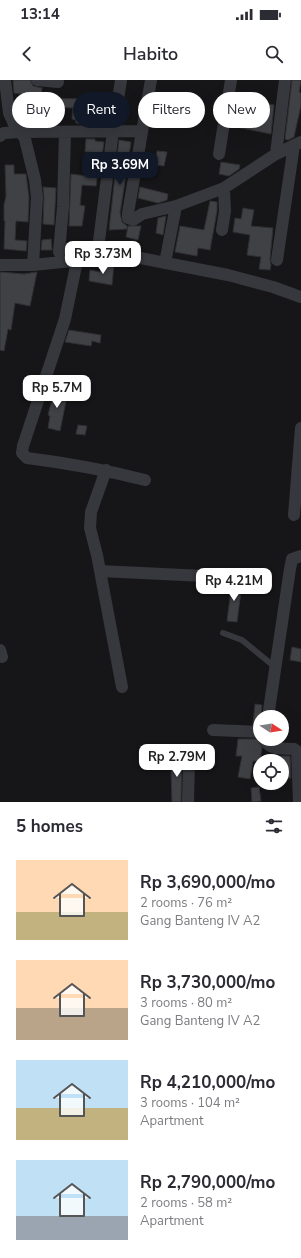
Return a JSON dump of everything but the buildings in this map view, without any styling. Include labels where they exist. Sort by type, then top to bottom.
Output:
[{"type":"street","points":[[5,80],[9,113],[14,124],[21,132],[29,155],[37,190],[32,265]]},
{"type":"street","points":[[38,80],[58,82]]},
{"type":"street","points":[[99,241],[121,80]]},
{"type":"street","points":[[151,80],[141,131],[127,216],[128,219],[133,220],[142,214],[176,206],[224,188],[276,154],[297,143]]},
{"type":"street","points":[[219,154],[232,80]]},
{"type":"street","points":[[276,154],[285,80]]},
{"type":"street","points":[[0,136],[4,134],[21,132],[141,131]]},
{"type":"street","points":[[59,252],[63,201],[65,132]]},
{"type":"street","points":[[277,260],[297,143]]},
{"type":"street","points":[[222,230],[225,211],[224,188]]},
{"type":"street","points":[[165,263],[176,206]]},
{"type":"street","points":[[0,265],[32,265],[130,256],[228,275],[273,287],[301,297]]},
{"type":"street","points":[[77,261],[65,319],[22,453],[27,458],[64,462],[106,470],[145,480]]},
{"type":"street","points":[[294,515],[300,458],[301,428]]},
{"type":"street","points":[[106,470],[89,519],[122,687]]},
{"type":"street","points":[[269,710],[291,563],[292,559],[301,556]]},
{"type":"street","points":[[100,571],[225,577]]},
{"type":"street","points":[[213,730],[253,732]]},
{"type":"street","points":[[268,746],[271,748],[294,749],[297,751],[299,802]]},
{"type":"street","points":[[188,802],[189,759]]},
{"type":"lane","points":[[223,633],[242,640],[275,667]]}]
